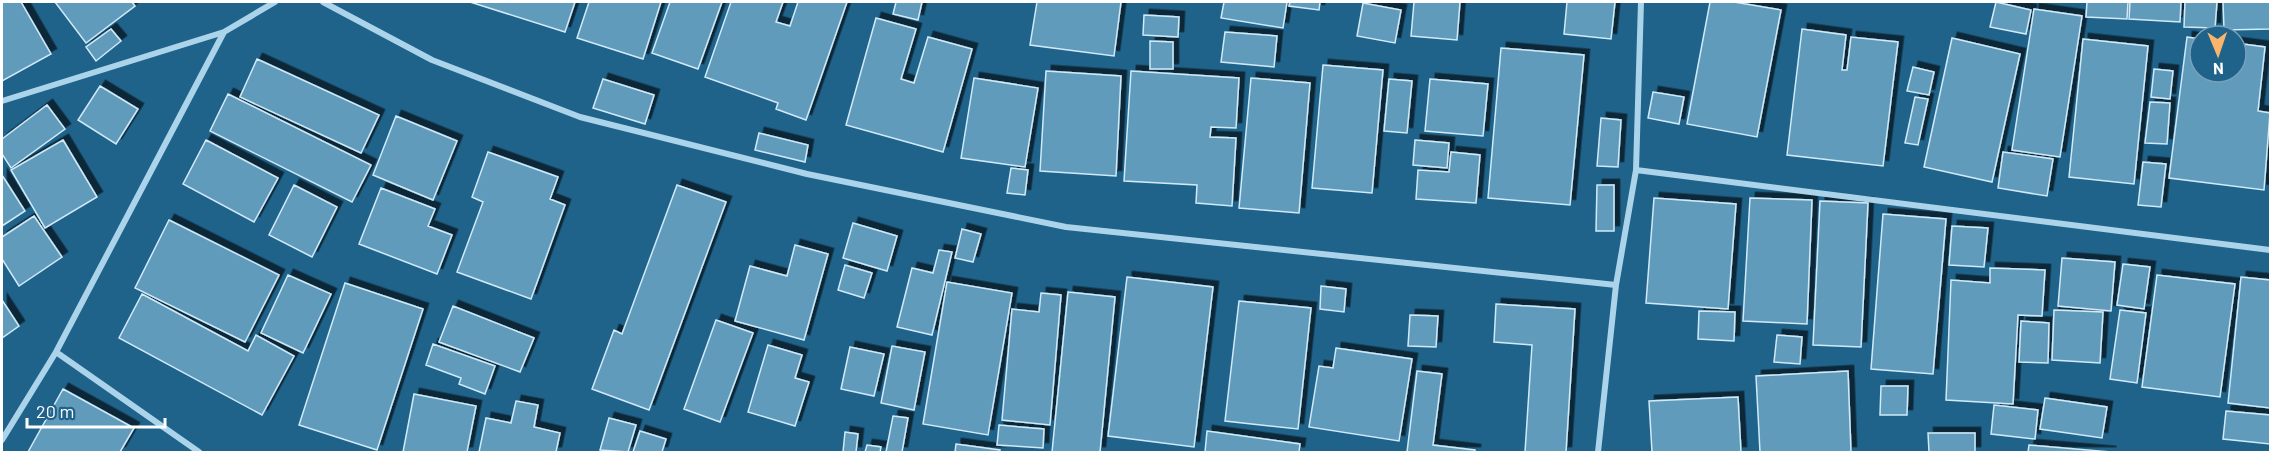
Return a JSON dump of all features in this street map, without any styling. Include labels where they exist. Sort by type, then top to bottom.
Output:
[{"type":"street","points":[[2,101],[224,32],[275,2]]},
{"type":"street","points":[[323,2],[432,60],[580,117],[807,174],[1066,227],[1616,285]]},
{"type":"street","points":[[1598,453],[1616,285],[1636,170],[1641,2]]},
{"type":"street","points":[[2,440],[56,352],[224,32]]},
{"type":"street","points":[[1636,170],[2271,250]]},
{"type":"street","points":[[56,352],[199,453]]},
{"type":"building","points":[[2,2],[21,2],[51,54],[2,81]]},
{"type":"building","points":[[55,2],[132,2],[135,6],[86,43]]},
{"type":"building","points":[[470,2],[575,2],[565,32]]},
{"type":"building","points":[[589,2],[661,2],[643,59],[577,38]]},
{"type":"building","points":[[670,2],[722,2],[698,69],[652,53]]},
{"type":"building","points":[[731,2],[783,2],[776,22],[790,26],[798,2],[847,2],[806,120],[776,109],[778,103],[705,77]]},
{"type":"building","points":[[896,2],[922,2],[918,20],[893,14]]},
{"type":"building","points":[[1037,2],[1121,2],[1114,56],[1030,45]]},
{"type":"building","points":[[1224,2],[1287,2],[1283,28],[1221,18]]},
{"type":"building","points":[[1290,2],[1320,2],[1319,10],[1289,6]]},
{"type":"building","points":[[1414,2],[1460,2],[1457,40],[1411,36]]},
{"type":"building","points":[[1567,2],[1615,2],[1611,39],[1564,34]]},
{"type":"building","points":[[1710,2],[1734,2],[1781,10],[1757,137],[1687,124]]},
{"type":"building","points":[[1996,2],[2031,10],[2026,34],[1990,27]]},
{"type":"building","points":[[2087,2],[2128,2],[2127,19],[2086,17]]},
{"type":"building","points":[[2130,2],[2181,2],[2180,22],[2129,19]]},
{"type":"building","points":[[2185,2],[2217,2],[2215,24],[2188,24],[2188,27],[2184,27]]},
{"type":"building","points":[[2223,2],[2270,2],[2270,29],[2248,29],[2248,24],[2224,24]]},
{"type":"building","points":[[1363,3],[1401,10],[1395,43],[1357,36]]},
{"type":"building","points":[[2034,9],[2082,16],[2060,157],[2012,150]]},
{"type":"building","points":[[1144,15],[1179,17],[1178,37],[1143,35]]},
{"type":"building","points":[[876,18],[916,29],[901,79],[914,83],[928,37],[972,49],[943,152],[846,125]]},
{"type":"building","points":[[111,29],[121,41],[96,61],[86,47]]},
{"type":"building","points":[[1802,29],[1846,35],[1842,70],[1847,70],[1851,37],[1898,42],[1883,166],[1787,155]]},
{"type":"building","points":[[1225,32],[1277,36],[1274,67],[1221,62]]},
{"type":"building","points":[[2187,37],[2188,84],[2248,84],[2248,45],[2265,47],[2258,111],[2270,113],[2264,190],[2169,178]]},
{"type":"building","points":[[1952,38],[2020,54],[1992,182],[1924,167]]},
{"type":"building","points":[[2083,39],[2148,46],[2134,184],[2069,177]]},
{"type":"building","points":[[1150,41],[1173,42],[1173,69],[1150,69]]},
{"type":"building","points":[[1501,48],[1584,55],[1570,205],[1488,198]]},
{"type":"building","points":[[257,59],[379,115],[361,153],[240,97]]},
{"type":"building","points":[[1323,65],[1383,70],[1372,193],[1312,188]]},
{"type":"building","points":[[1913,67],[1934,72],[1929,95],[1907,91]]},
{"type":"building","points":[[2154,69],[2173,71],[2170,99],[2151,97]]},
{"type":"building","points":[[1046,71],[1121,76],[1116,176],[1040,171]]},
{"type":"building","points":[[1131,71],[1239,78],[1236,128],[1211,127],[1210,137],[1236,138],[1232,206],[1196,203],[1197,185],[1124,181]]},
{"type":"building","points":[[974,78],[1038,88],[1025,167],[961,158]]},
{"type":"building","points":[[1251,78],[1310,83],[1299,213],[1239,208]]},
{"type":"building","points":[[603,79],[654,95],[645,124],[593,108]]},
{"type":"building","points":[[1389,79],[1412,81],[1407,133],[1384,131]]},
{"type":"building","points":[[1430,79],[1488,84],[1483,136],[1425,131]]},
{"type":"building","points":[[100,86],[138,109],[116,144],[78,120]]},
{"type":"building","points":[[1653,92],[1684,97],[1679,124],[1648,118]]},
{"type":"building","points":[[228,94],[371,165],[352,202],[210,131]]},
{"type":"building","points":[[1915,97],[1928,99],[1918,145],[1905,143]]},
{"type":"building","points":[[2150,102],[2170,103],[2167,144],[2145,143]]},
{"type":"building","points":[[47,105],[65,129],[11,168],[2,154],[2,139]]},
{"type":"building","points":[[396,116],[457,141],[433,200],[373,175]]},
{"type":"building","points":[[1601,118],[1621,120],[1618,167],[1597,166]]},
{"type":"building","points":[[759,133],[808,145],[805,162],[755,150]]},
{"type":"building","points":[[63,140],[97,197],[45,228],[11,170]]},
{"type":"building","points":[[206,140],[278,178],[254,222],[183,184]]},
{"type":"building","points":[[1415,140],[1449,143],[1447,168],[1413,165]]},
{"type":"building","points":[[488,152],[558,177],[550,199],[565,205],[531,299],[457,272],[483,202],[472,197]]},
{"type":"building","points":[[1451,152],[1480,155],[1476,203],[1416,199],[1418,170],[1449,172]]},
{"type":"building","points":[[2003,152],[2053,159],[2047,196],[1998,188]]},
{"type":"building","points":[[2143,162],[2166,164],[2161,207],[2138,205]]},
{"type":"building","points":[[1011,168],[1028,170],[1025,195],[1007,193]]},
{"type":"building","points":[[2,175],[25,211],[2,226]]},
{"type":"building","points":[[294,185],[337,207],[312,257],[269,235]]},
{"type":"building","points":[[677,185],[726,202],[649,410],[592,389],[614,330],[622,334]]},
{"type":"building","points":[[1597,185],[1614,185],[1614,231],[1596,231]]},
{"type":"building","points":[[381,188],[435,209],[428,226],[452,235],[437,274],[359,244]]},
{"type":"building","points":[[1654,198],[1736,204],[1728,309],[1646,303]]},
{"type":"building","points":[[1750,198],[1812,200],[1807,324],[1743,321]]},
{"type":"building","points":[[1820,201],[1868,203],[1861,347],[1813,345]]},
{"type":"building","points":[[1883,214],[1946,219],[1933,374],[1871,369]]},
{"type":"building","points":[[34,216],[62,257],[19,286],[2,259],[2,237]]},
{"type":"building","points":[[169,220],[279,275],[245,342],[135,288]]},
{"type":"building","points":[[853,223],[897,236],[887,271],[843,258]]},
{"type":"building","points":[[1952,226],[1988,228],[1984,267],[1949,265]]},
{"type":"building","points":[[962,229],[981,234],[973,262],[955,258]]},
{"type":"building","points":[[795,245],[828,254],[804,340],[735,321],[750,266],[787,276]]},
{"type":"building","points":[[939,250],[952,252],[932,335],[897,327],[912,268],[933,273]]},
{"type":"building","points":[[2062,258],[2115,262],[2111,311],[2058,306]]},
{"type":"building","points":[[2123,264],[2150,267],[2144,309],[2117,305]]},
{"type":"building","points":[[845,265],[872,273],[864,298],[838,290]]},
{"type":"building","points":[[1990,268],[2045,270],[2042,316],[2018,315],[2013,404],[1946,400],[1951,280],[1990,283]]},
{"type":"building","points":[[288,275],[331,294],[303,353],[261,333]]},
{"type":"building","points":[[2157,275],[2235,284],[2220,397],[2142,387]]},
{"type":"building","points":[[1127,277],[1213,287],[1194,447],[1108,436]]},
{"type":"building","points":[[2241,277],[2270,280],[2270,408],[2228,403]]},
{"type":"building","points":[[947,282],[1012,293],[988,435],[923,424]]},
{"type":"building","points":[[345,283],[423,309],[377,450],[299,425]]},
{"type":"building","points":[[1321,286],[1346,289],[1344,312],[1320,309]]},
{"type":"building","points":[[1068,292],[1115,297],[1100,452],[1052,452]]},
{"type":"building","points":[[1041,293],[1061,295],[1050,425],[1002,420],[1012,309],[1039,312]]},
{"type":"building","points":[[142,294],[248,351],[256,335],[294,356],[262,415],[119,338]]},
{"type":"building","points":[[2,300],[19,326],[2,338]]},
{"type":"building","points":[[1239,301],[1311,308],[1298,429],[1225,421]]},
{"type":"building","points":[[1496,304],[1575,309],[1566,452],[1525,452],[1532,345],[1494,342]]},
{"type":"building","points":[[453,306],[534,338],[520,372],[439,342]]},
{"type":"building","points":[[2054,310],[2103,312],[2100,363],[2052,360]]},
{"type":"building","points":[[2120,310],[2146,313],[2137,383],[2110,379]]},
{"type":"building","points":[[1699,311],[1735,312],[1734,341],[1698,339]]},
{"type":"building","points":[[1410,315],[1438,316],[1436,347],[1408,346]]},
{"type":"building","points":[[716,320],[753,333],[720,422],[684,409]]},
{"type":"building","points":[[2021,321],[2049,323],[2048,363],[2019,362]]},
{"type":"building","points":[[1777,335],[1802,337],[1800,364],[1774,362]]},
{"type":"building","points":[[433,344],[495,366],[485,394],[459,384],[461,378],[426,365]]},
{"type":"building","points":[[768,345],[802,355],[795,378],[809,382],[795,426],[748,412]]},
{"type":"building","points":[[892,346],[925,352],[914,410],[881,403]]},
{"type":"building","points":[[850,347],[884,354],[874,396],[841,389]]},
{"type":"building","points":[[1336,348],[1412,359],[1399,441],[1309,427],[1319,366],[1333,368]]},
{"type":"building","points":[[1417,371],[1442,374],[1433,445],[1475,450],[1475,452],[1407,452]]},
{"type":"building","points":[[1848,371],[1851,452],[1760,452],[1756,376]]},
{"type":"building","points":[[1881,386],[1908,386],[1907,415],[1880,415]]},
{"type":"building","points":[[63,389],[134,428],[120,452],[28,452]]},
{"type":"building","points":[[414,394],[476,406],[467,452],[403,452]]},
{"type":"building","points":[[1738,397],[1741,452],[1652,452],[1649,401]]},
{"type":"building","points":[[2045,398],[2107,407],[2102,438],[2040,429]]},
{"type":"building","points":[[516,401],[538,405],[534,427],[560,433],[556,452],[479,452],[486,418],[511,423]]},
{"type":"building","points":[[1994,405],[2038,410],[2035,439],[1991,434]]},
{"type":"building","points":[[2226,411],[2270,415],[2270,444],[2223,439]]},
{"type":"building","points":[[893,416],[908,418],[902,452],[886,452]]},
{"type":"building","points":[[609,418],[636,425],[628,452],[600,450]]},
{"type":"building","points":[[999,425],[1044,429],[1043,448],[997,445]]},
{"type":"building","points":[[640,431],[666,439],[662,452],[633,452]]},
{"type":"building","points":[[1207,431],[1300,444],[1299,452],[1205,452]]},
{"type":"building","points":[[845,432],[858,434],[856,452],[843,452]]},
{"type":"building","points":[[1928,433],[1975,433],[1975,452],[1929,452]]},
{"type":"building","points":[[956,444],[1000,450],[1000,452],[955,452]]},
{"type":"building","points":[[867,445],[881,447],[880,452],[865,452]]},
{"type":"building","points":[[2029,445],[2111,452],[2028,452]]}]
